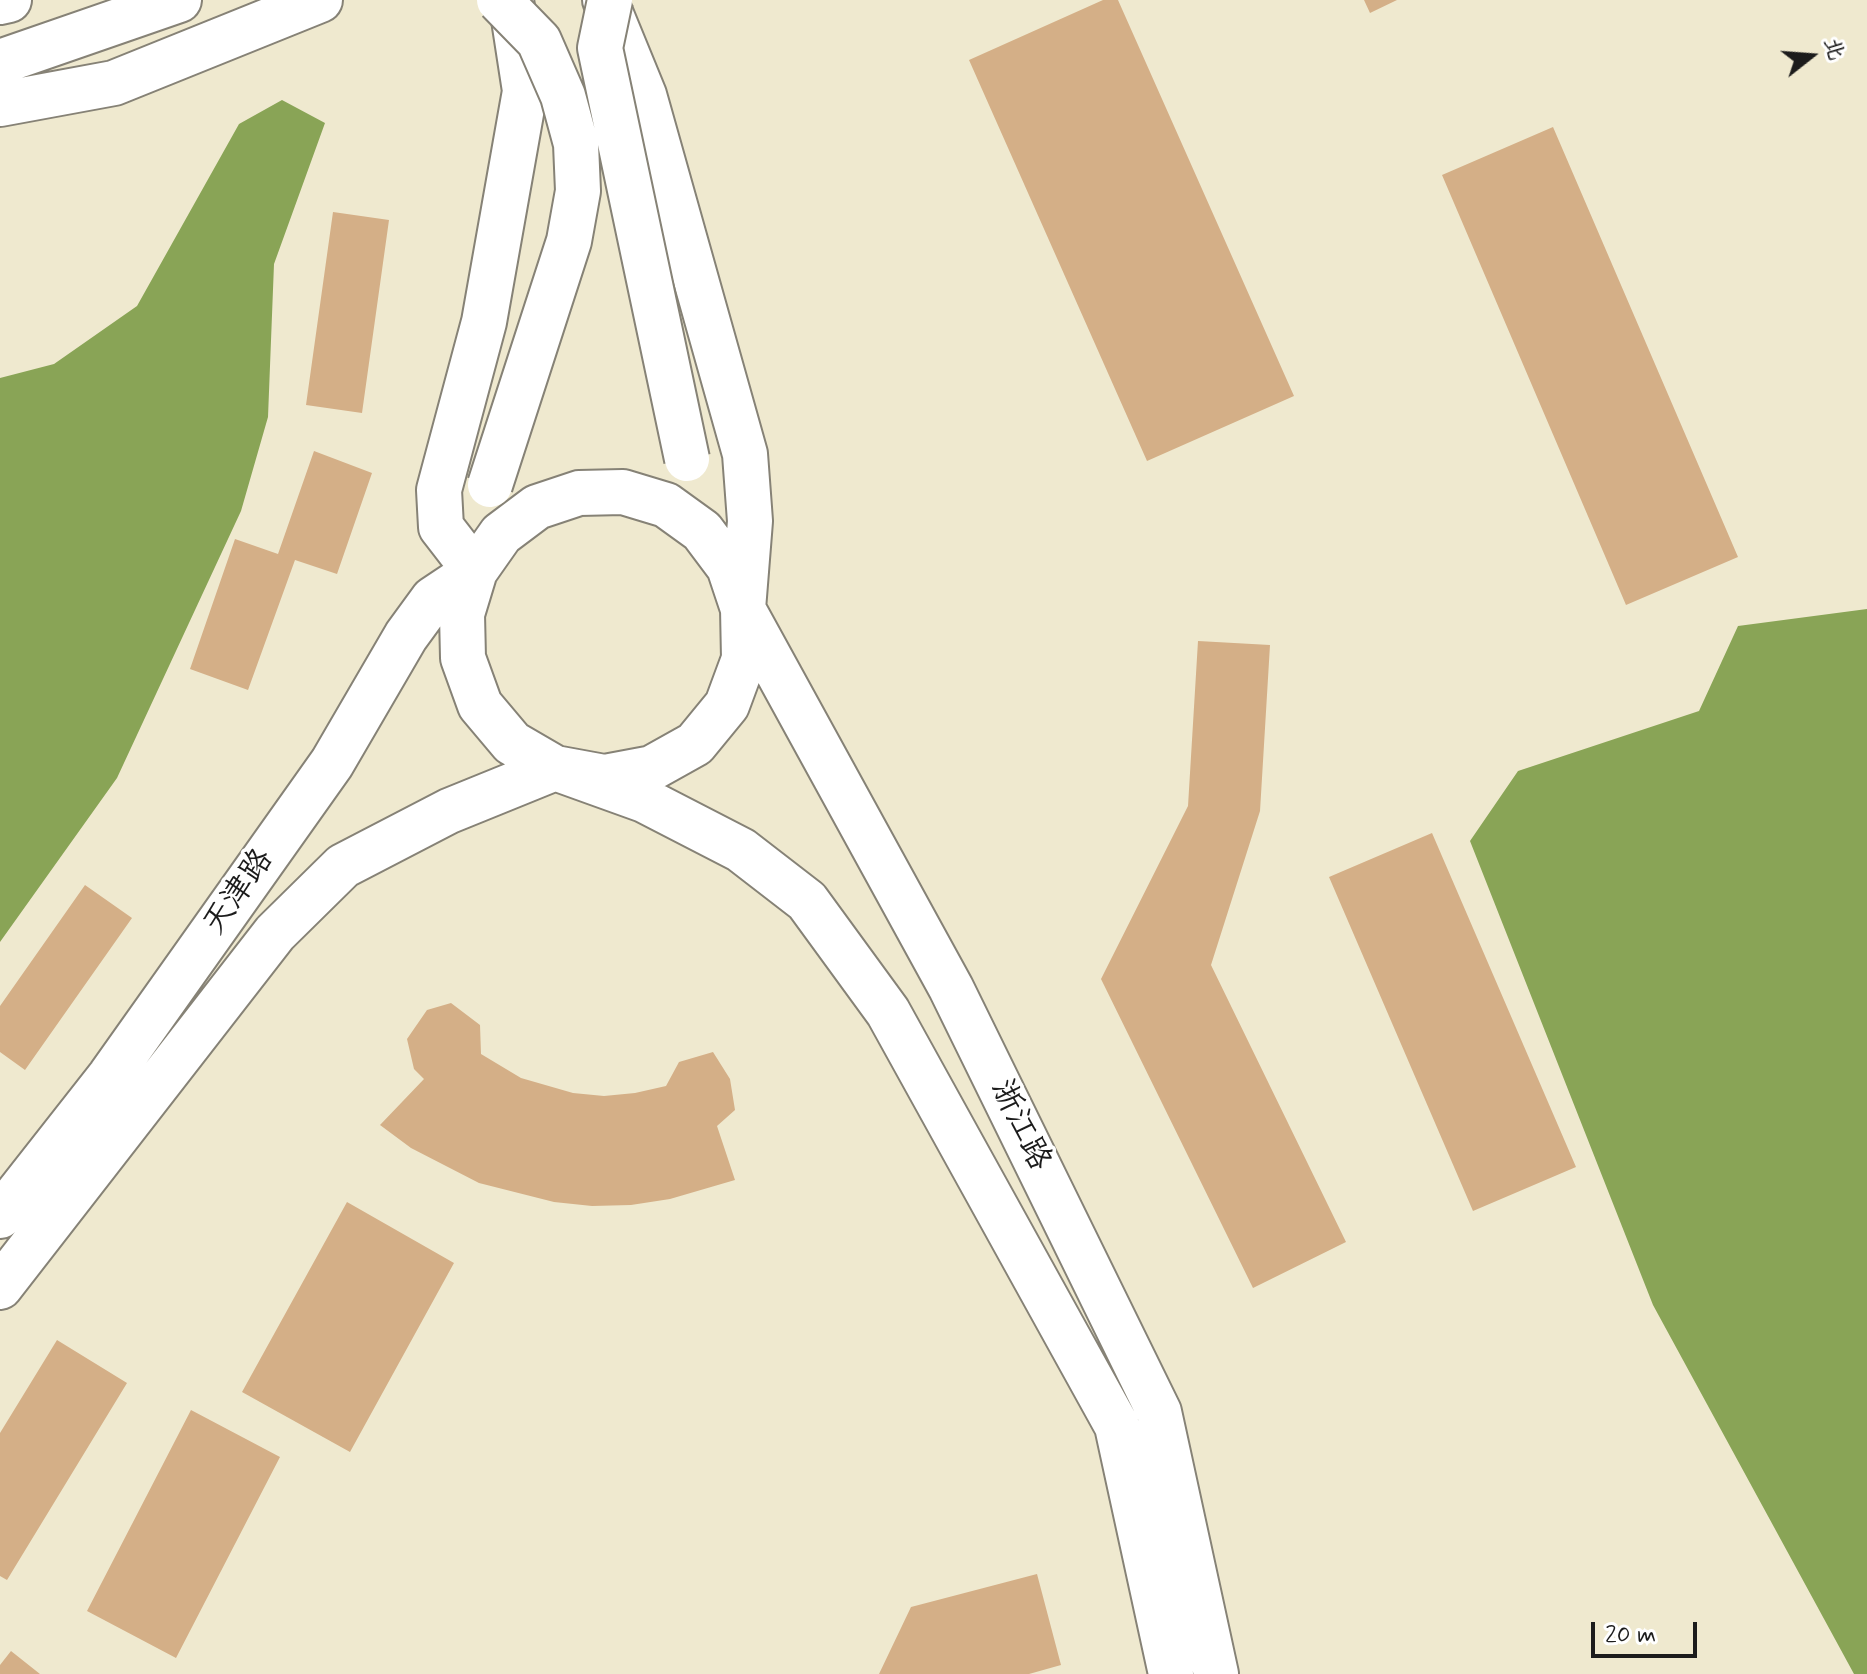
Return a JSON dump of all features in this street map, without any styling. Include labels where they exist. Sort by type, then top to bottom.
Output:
[{"type":"main road","points":[[0,2],[9,0]]},
{"type":"main road","points":[[0,62],[179,0]]},
{"type":"main road","points":[[0,104],[114,83],[320,0]]},
{"type":"main road","points":[[499,0],[539,41],[563,96],[576,144],[578,191],[569,241],[490,485],[475,571],[462,614],[463,658],[480,705],[512,743],[555,768],[604,777],[652,768],[695,744],[727,705],[744,659],[743,609],[750,521],[745,454],[644,95],[608,0]]},
{"type":"main road","points":[[475,571],[441,527],[439,490],[484,322],[525,91],[511,0]]},
{"type":"main road","points":[[608,0],[600,48],[702,531]]},
{"type":"main road","points":[[475,571],[501,534],[537,507],[579,493],[623,492],[666,505],[702,531],[729,567],[743,609]]},
{"type":"main road","name":"天津路","points":[[0,1216],[110,1076],[332,763],[406,636],[433,599],[475,571]]},
{"type":"main road","name":"浙江路","points":[[743,609],[951,988],[1159,1412],[1216,1674]]},
{"type":"main road","name":"天津路","points":[[0,1287],[275,933],[343,866],[449,811],[555,768]]},
{"type":"main road","name":"浙江路","points":[[555,768],[644,800],[741,850],[807,901],[888,1012],[1117,1426],[1171,1674]]},
{"type":"green space","points":[[282,100],[325,123],[274,264],[268,417],[241,511],[117,778],[0,942],[0,378],[54,364],[137,306],[239,124]]},
{"type":"green space","points":[[1867,609],[1867,1674],[1854,1674],[1653,1305],[1470,841],[1518,771],[1699,711],[1738,626]]},
{"type":"building","points":[[1103,0],[1118,0],[1294,396],[1147,461],[969,60]]},
{"type":"building","points":[[1364,0],[1397,0],[1370,13]]},
{"type":"building","points":[[1553,127],[1738,557],[1626,605],[1442,175]]},
{"type":"building","points":[[333,212],[389,220],[362,413],[306,405]]},
{"type":"building","points":[[314,451],[372,473],[337,574],[295,560],[248,690],[190,669],[235,539],[278,554]]},
{"type":"building","points":[[1198,641],[1270,645],[1260,811],[1211,965],[1346,1242],[1253,1288],[1101,979],[1188,806]]},
{"type":"building","points":[[1432,833],[1576,1167],[1473,1211],[1329,877]]},
{"type":"building","points":[[85,885],[132,918],[25,1070],[0,1052],[0,1006]]},
{"type":"building","points":[[451,1003],[480,1025],[481,1054],[521,1078],[573,1093],[604,1096],[666,1086],[679,1062],[713,1052],[730,1079],[735,1110],[717,1126],[735,1180],[670,1199],[631,1205],[592,1206],[554,1202],[479,1183],[411,1148],[380,1125],[424,1079],[414,1069],[407,1039],[427,1010]]},
{"type":"building","points":[[347,1202],[454,1263],[350,1452],[242,1392]]},
{"type":"building","points":[[57,1340],[127,1383],[7,1580],[0,1576],[0,1433]]},
{"type":"building","points":[[191,1410],[280,1457],[176,1658],[87,1611]]},
{"type":"building","points":[[1037,1574],[1061,1665],[1029,1674],[879,1674],[911,1607]]},
{"type":"building","points":[[11,1651],[40,1674],[0,1674],[0,1665]]}]
